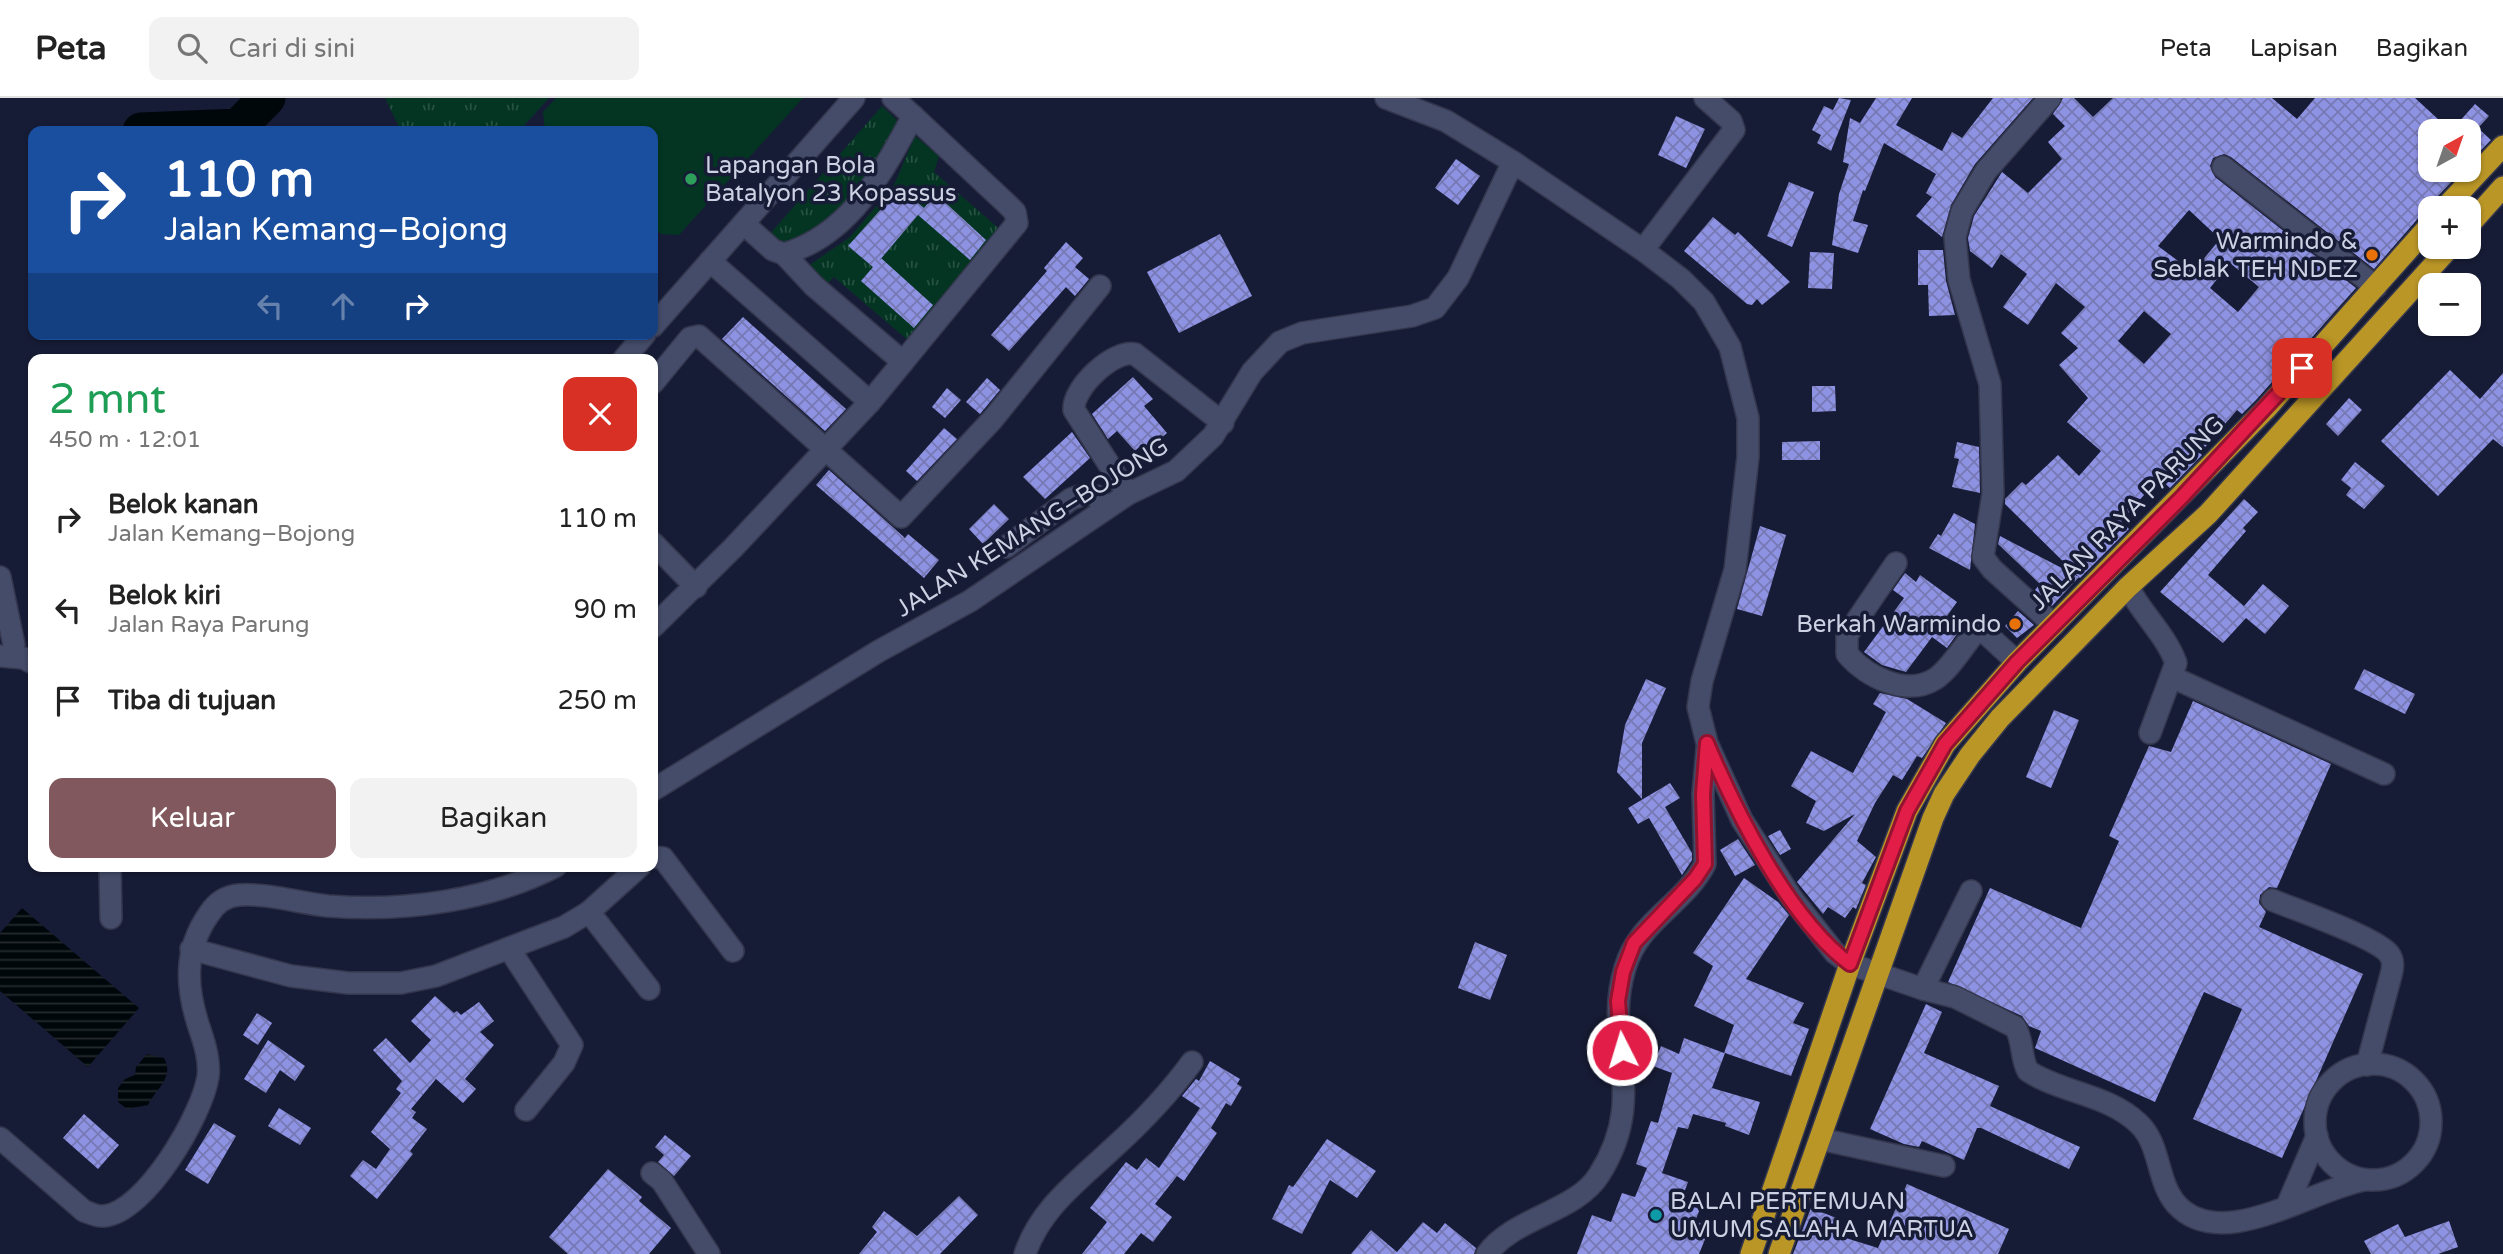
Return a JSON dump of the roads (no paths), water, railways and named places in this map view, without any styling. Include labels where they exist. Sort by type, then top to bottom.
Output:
[{"type":"highway","points":[[2456,196],[2503,146]]},
{"type":"highway","points":[[2481,212],[2503,187]]},
{"type":"highway","name":"JALAN RAYA PARUNG","points":[[1751,1254],[1850,964],[1907,811],[1945,744],[2017,662],[2266,409],[2418,239]]},
{"type":"highway","points":[[1779,1254],[1944,794],[1969,755],[2000,718],[2128,587],[2208,514],[2439,259]]},
{"type":"street","points":[[658,320],[854,98]]},
{"type":"street","points":[[658,622],[696,587],[870,402],[1017,223],[1015,212],[893,98]]},
{"type":"street","points":[[1386,98],[1446,121],[1482,140],[1643,250],[1681,279],[1712,313],[1730,347],[1748,418],[1748,457],[1735,570],[1699,695],[1699,717],[1707,743],[1742,820],[1815,929],[1835,953],[1850,964],[1955,997],[2008,1022],[2020,1034],[2023,1061],[2028,1071],[2093,1097],[2139,1123],[2153,1144],[2169,1194],[2190,1215],[2209,1223],[2231,1225],[2341,1185],[2392,1178],[2417,1161],[2430,1135],[2431,1117],[2425,1096],[2411,1079],[2387,1066],[2367,1065],[2345,1072],[2326,1089],[2316,1114],[2317,1136],[2323,1151],[2337,1167],[2365,1180]]},
{"type":"street","points":[[1643,250],[1734,130],[1733,124],[1705,98]]},
{"type":"street","points":[[2050,98],[1986,172],[1962,211],[1955,237],[1962,296],[1990,384],[1993,495],[1983,557],[1992,569],[2054,625]]},
{"type":"street","points":[[784,254],[800,248],[851,213],[879,178],[913,116]]},
{"type":"street","name":"JALAN KEMANG–BOJONG","points":[[658,787],[879,651],[970,601],[1104,508],[1183,466],[1203,449],[1223,423],[1252,372],[1280,342],[1302,333],[1412,316],[1435,308],[1443,301],[1467,260],[1513,162]]},
{"type":"street","points":[[2223,167],[2375,286]]},
{"type":"street","points":[[744,224],[773,250],[784,254],[814,286],[903,362]]},
{"type":"street","points":[[710,261],[870,402]]},
{"type":"street","points":[[658,377],[690,338],[699,336],[901,517],[993,419],[1100,286]]},
{"type":"street","points":[[628,354],[640,340]]},
{"type":"street","points":[[1128,494],[1074,410],[1078,391],[1109,360],[1126,352],[1135,354],[1223,423]]},
{"type":"street","points":[[1006,547],[1078,495],[1097,496],[1104,508]]},
{"type":"street","points":[[658,548],[696,587]]},
{"type":"street","points":[[1896,563],[1847,635],[1847,654],[1853,661],[1891,682],[1910,686],[1922,684],[1936,679],[1974,634],[1982,631],[2017,662]]},
{"type":"street","points":[[0,577],[15,650]]},
{"type":"street","points":[[2128,587],[2139,609],[2172,651],[2176,663],[2150,733]]},
{"type":"street","points":[[2172,677],[2384,774]]},
{"type":"street","points":[[1487,1254],[1504,1236],[1569,1200],[1597,1178],[1618,1137],[1626,1097],[1618,1001],[1623,972],[1634,943],[1695,879],[1705,864],[1703,794],[1707,743]]},
{"type":"street","points":[[658,858],[663,858],[676,872],[733,951]]},
{"type":"street","points":[[110,872],[111,918]]},
{"type":"street","points":[[0,1138],[84,1211],[107,1216],[134,1201],[176,1147],[205,1092],[209,1073],[206,1050],[189,985],[191,949],[211,911],[226,897],[236,895],[330,906],[424,902],[517,885],[544,872]]},
{"type":"street","points":[[191,949],[291,976],[377,984],[401,983],[436,976],[477,959],[510,950],[564,927],[589,912],[633,872]]},
{"type":"street","points":[[1923,989],[1971,891]]},
{"type":"street","points":[[2272,900],[2373,943],[2390,955],[2393,963],[2391,975],[2367,1065]]},
{"type":"street","points":[[589,912],[649,989]]},
{"type":"street","points":[[510,950],[569,1035],[572,1045],[564,1063],[526,1111]]},
{"type":"street","points":[[1025,1254],[1035,1230],[1051,1207],[1149,1114],[1192,1062]]},
{"type":"street","points":[[2287,1206],[2317,1136]]},
{"type":"street","points":[[1820,1139],[1944,1166]]},
{"type":"street","points":[[652,1173],[666,1186],[709,1254]]},
{"type":"waterway","points":[[239,126],[267,98]]},
{"type":"place","name":"Lapangan Bola Batalyon 23 Kopassus","points":[[691,179]]},
{"type":"place","name":"Warmindo & Seblak TEH NDEZ","points":[[2372,255]]},
{"type":"place","name":"Berkah Warmindo","points":[[2015,624]]},
{"type":"place","name":"BALAI PERTEMUAN UMUM SALAHA MARTUA","points":[[1656,1215]]}]
